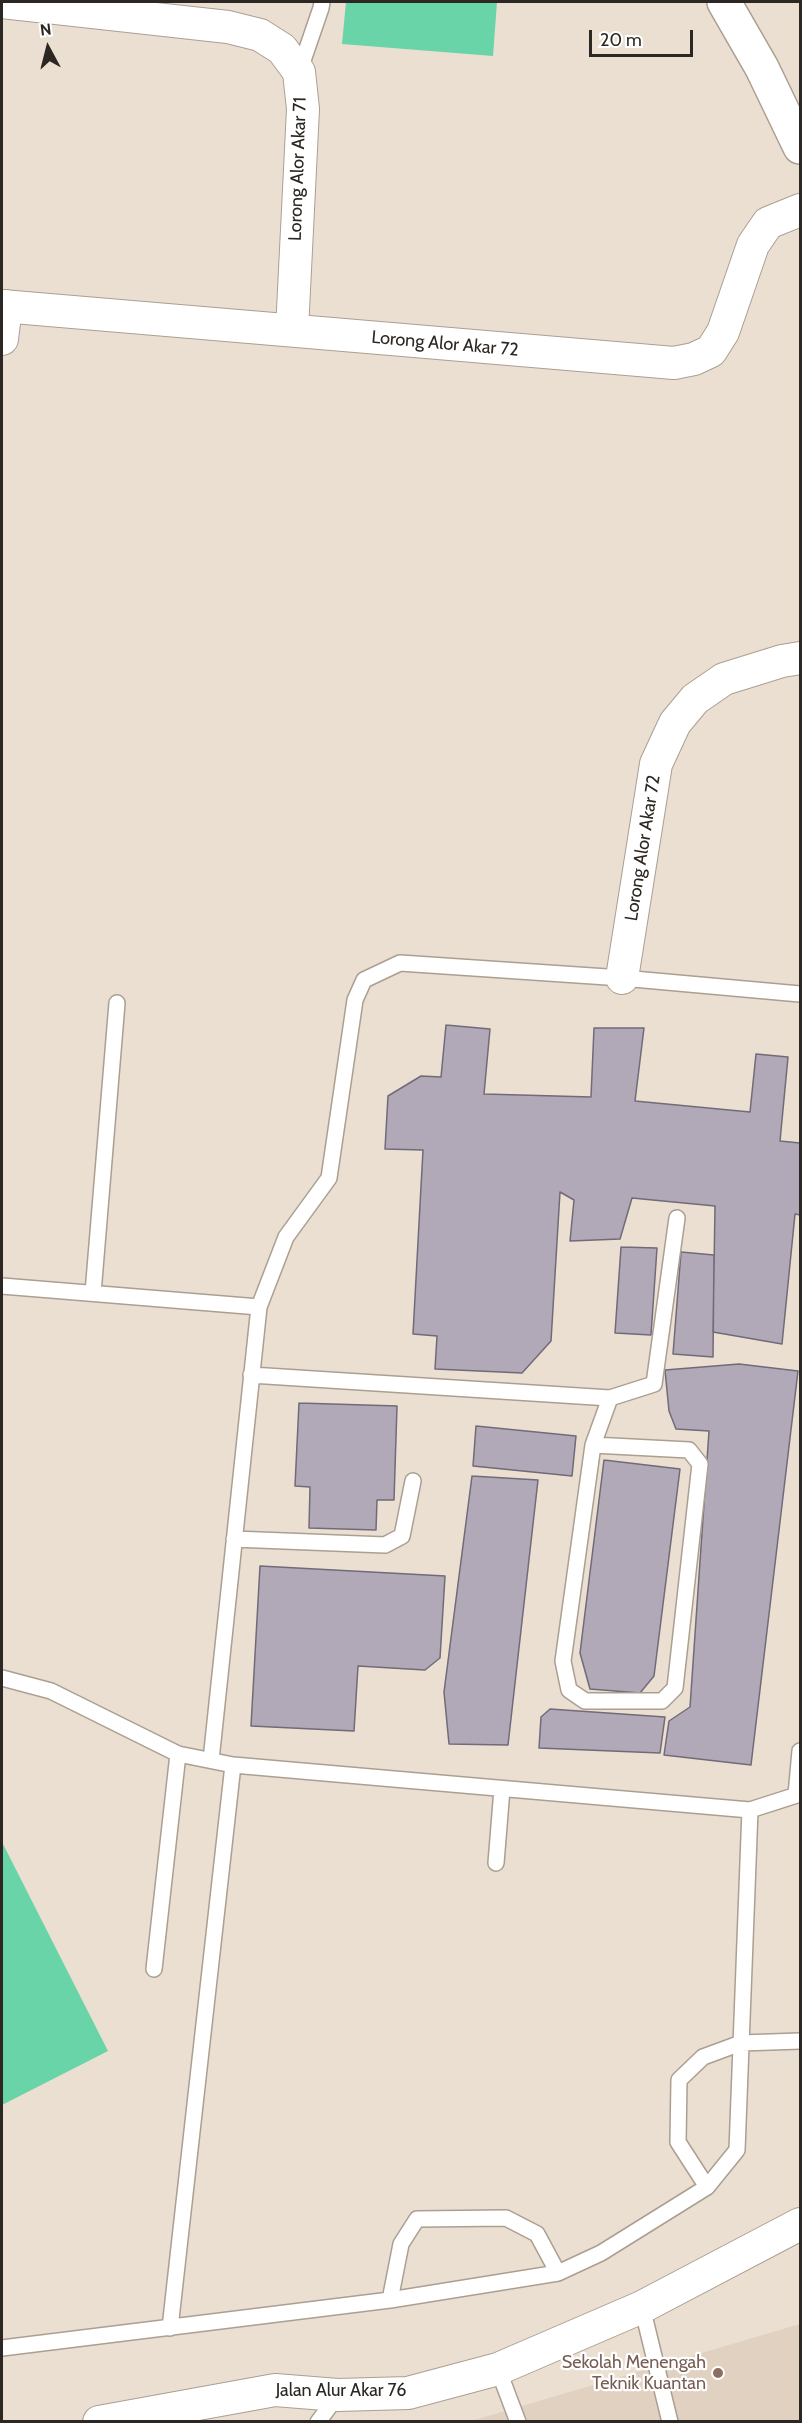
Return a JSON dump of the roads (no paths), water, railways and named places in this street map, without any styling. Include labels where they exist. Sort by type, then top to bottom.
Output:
[{"type":"main road","points":[[724,2],[762,68],[801,147]]},
{"type":"street","name":"Lorong Alor Akar 71","points":[[2,2],[228,27],[260,35],[282,49],[299,72],[303,109],[292,330]]},
{"type":"street","name":"Lorong Alor Akar 72","points":[[4,306],[674,363],[694,359],[711,351],[723,332],[753,245],[768,223],[801,210]]},
{"type":"street","points":[[2,339],[4,306]]},
{"type":"street","name":"Lorong Alor Akar 72","points":[[622,978],[656,764],[675,723],[695,699],[724,679],[801,658]]},
{"type":"street","name":"Jalan Alur Akar 76","points":[[99,2421],[275,2390],[338,2395],[408,2393],[498,2369],[642,2307],[801,2224]]},
{"type":"lane","points":[[299,72],[322,2]]},
{"type":"lane","points":[[211,1760],[259,1307],[286,1237],[329,1178],[355,1000],[364,980],[400,963],[622,978],[801,994]]},
{"type":"lane","points":[[93,1293],[117,1004]]},
{"type":"lane","points":[[251,1375],[610,1398],[654,1384],[677,1218]]},
{"type":"lane","points":[[2,1286],[259,1307]]},
{"type":"lane","points":[[593,1445],[689,1450],[700,1464],[675,1688],[662,1701],[585,1701],[569,1690],[563,1661],[593,1445],[610,1398]]},
{"type":"lane","points":[[234,1539],[385,1545],[402,1536],[413,1481]]},
{"type":"lane","points":[[2,1678],[51,1691],[178,1754],[233,1765],[750,1810],[798,1794],[801,1751]]},
{"type":"lane","points":[[154,1969],[178,1754]]},
{"type":"lane","points":[[170,2328],[233,1765]]},
{"type":"lane","points":[[496,1863],[502,1789]]},
{"type":"lane","points":[[2,2348],[390,2300],[558,2273],[601,2253],[707,2187],[736,2150],[750,1810]]},
{"type":"lane","points":[[707,2187],[678,2142],[679,2080],[703,2057],[741,2043],[801,2041]]},
{"type":"lane","points":[[390,2300],[401,2244],[417,2219],[507,2218],[537,2234],[558,2273]]},
{"type":"lane","points":[[642,2307],[670,2421]]},
{"type":"lane","points":[[498,2369],[518,2421]]},
{"type":"lane","points":[[318,2421],[338,2395]]},
{"type":"place","name":"Sekolah Menengah Teknik Kuantan","points":[[718,2373]]}]
